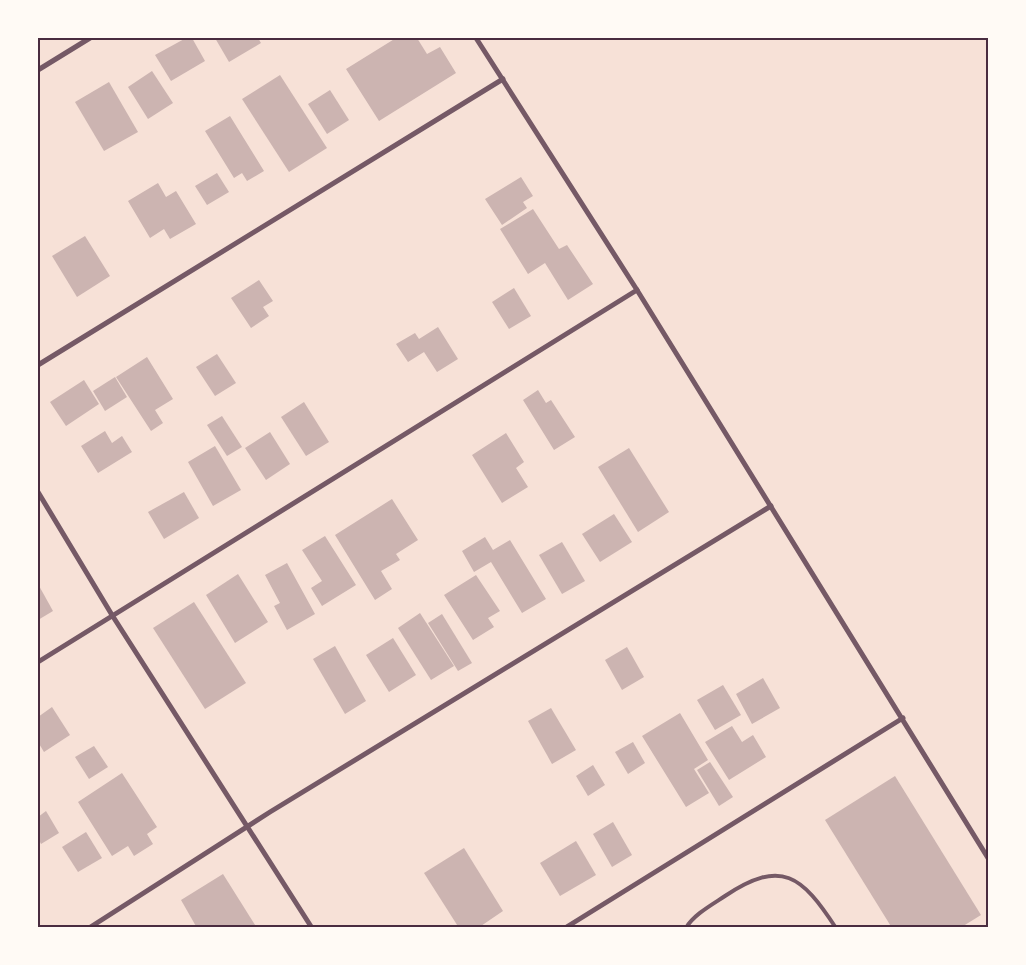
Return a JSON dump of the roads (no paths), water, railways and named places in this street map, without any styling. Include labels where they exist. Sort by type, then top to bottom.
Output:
[{"type":"street","points":[[38,70],[90,38]]},
{"type":"street","points":[[476,38],[637,290],[988,858]]},
{"type":"street","points":[[38,365],[503,79]]},
{"type":"street","points":[[38,662],[637,290]]},
{"type":"street","points":[[38,492],[112,615],[249,826],[312,928]]},
{"type":"street","points":[[88,928],[249,826],[771,506]]},
{"type":"street","points":[[565,928],[903,718]]},
{"type":"lane","points":[[686,928],[744,883],[765,875],[786,877],[803,884],[819,901],[836,928]]}]
